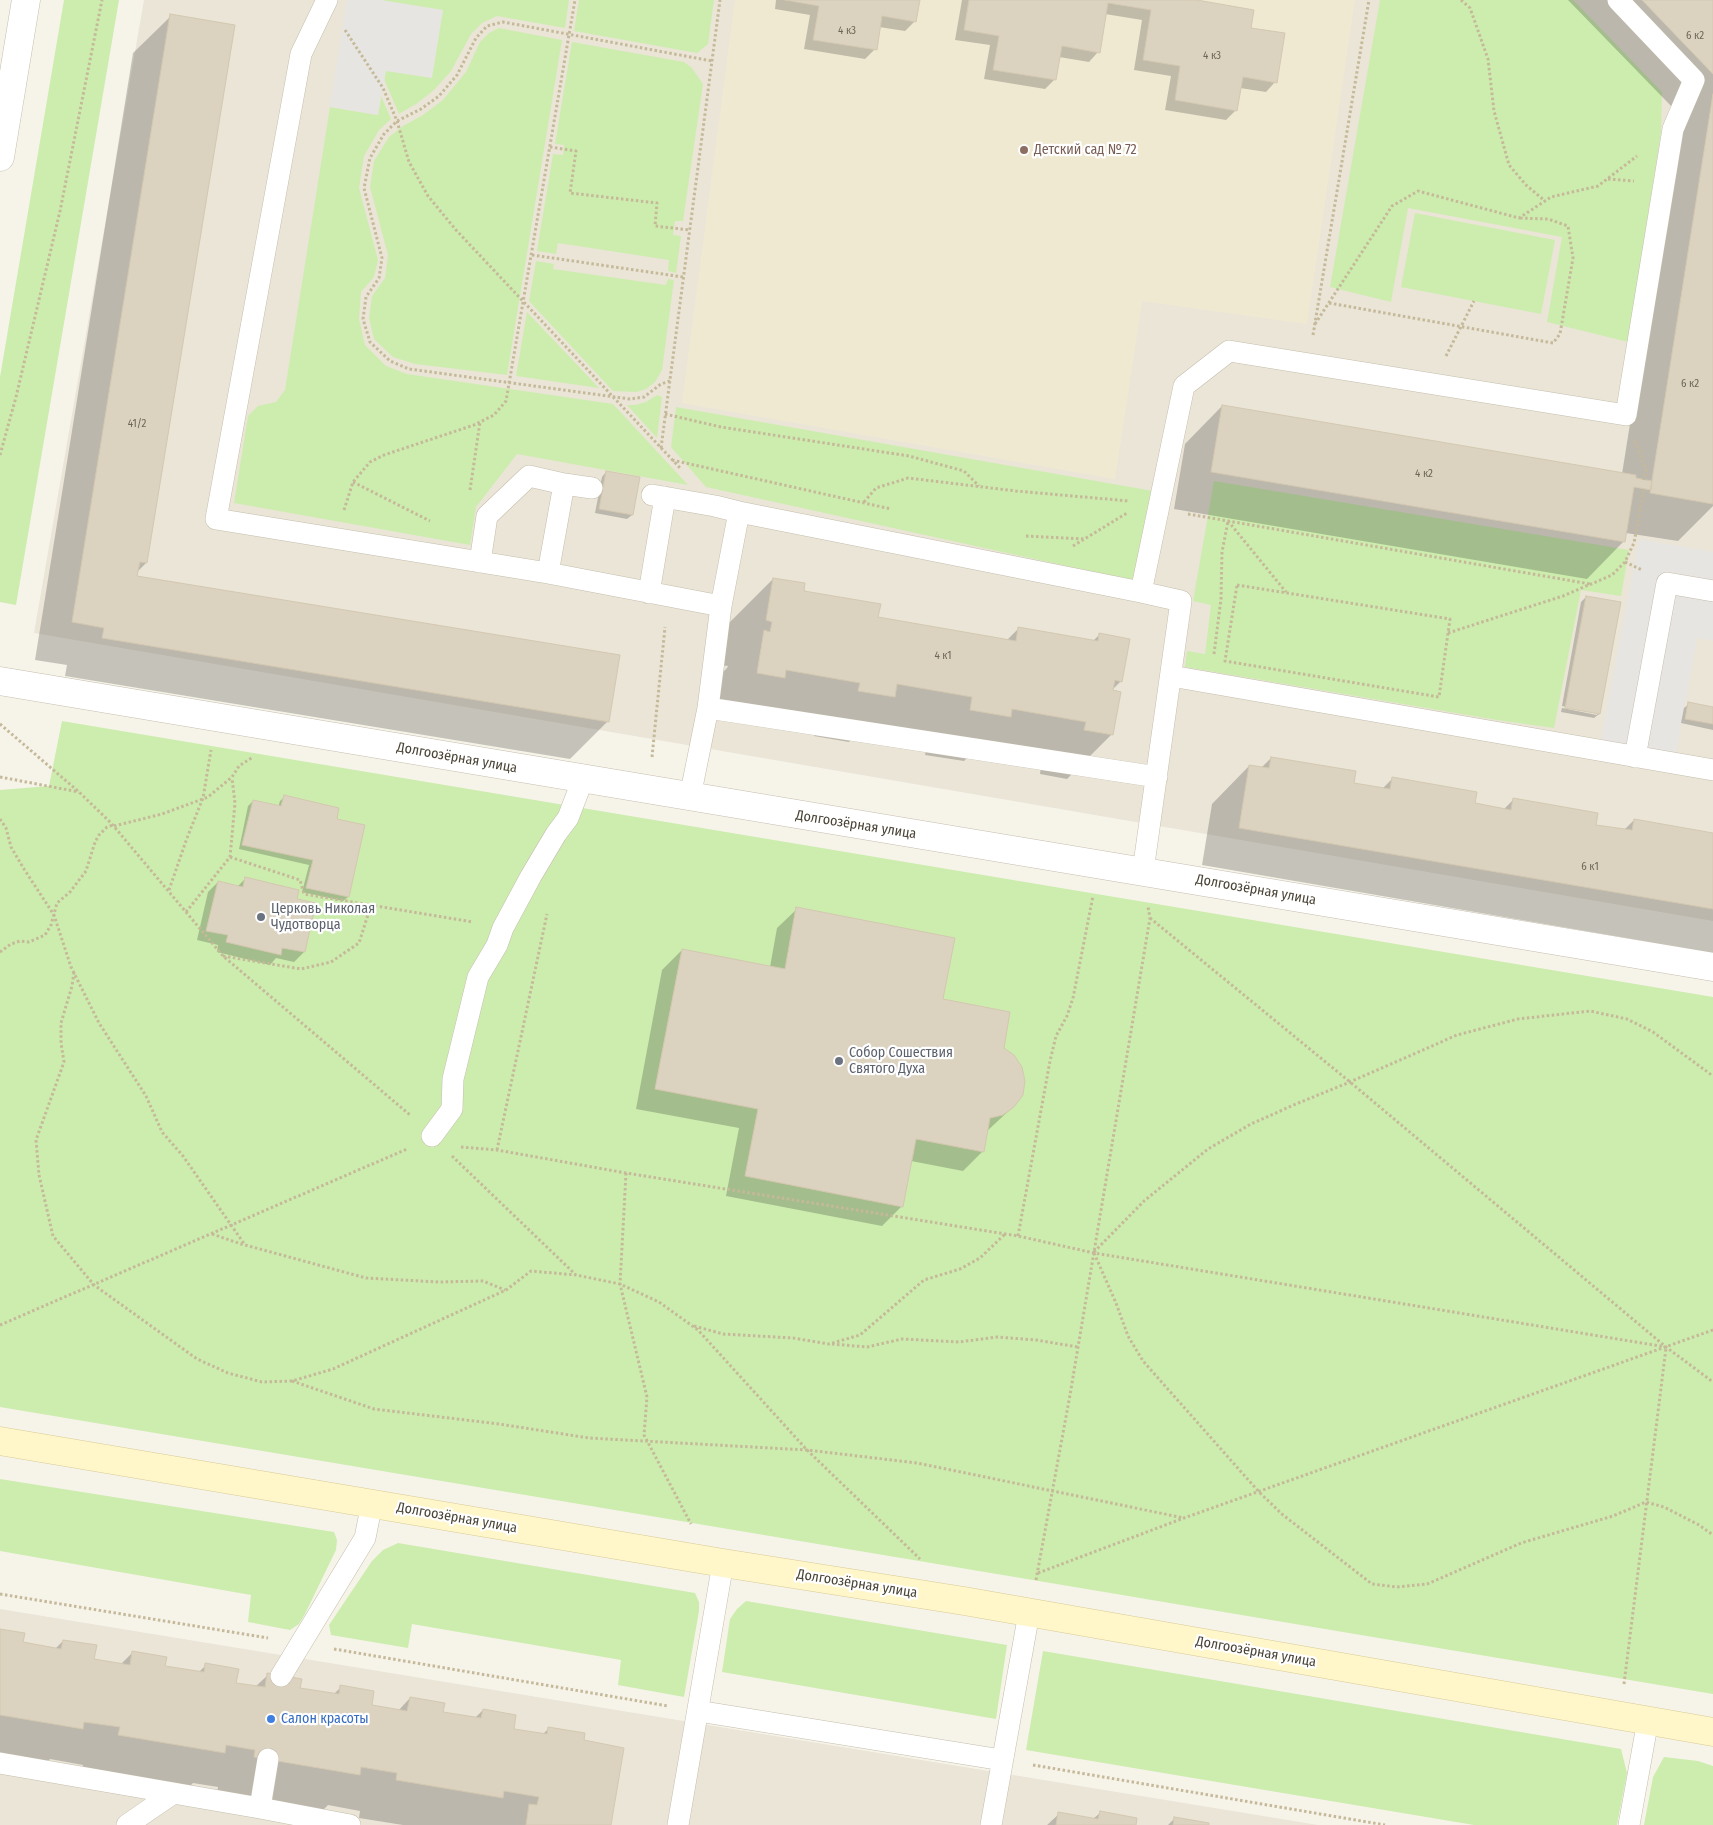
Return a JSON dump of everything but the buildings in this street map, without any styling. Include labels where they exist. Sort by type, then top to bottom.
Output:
[{"type":"main road","name":"Долгоозёрная улица","points":[[0,1440],[1029,1613],[1713,1732]]},
{"type":"street","points":[[0,157],[26,0]]},
{"type":"street","name":"Долгоозёрная улица","points":[[0,681],[582,780],[1143,871],[1713,967]]},
{"type":"lane","points":[[1140,592],[1155,501],[1184,386],[1229,351],[1626,415],[1674,129],[1694,80],[1618,0]]},
{"type":"lane","points":[[324,1],[301,54],[216,519],[548,573],[721,606]]},
{"type":"lane","points":[[480,562],[486,516],[529,476],[592,488]]},
{"type":"lane","points":[[548,573],[564,484]]},
{"type":"lane","points":[[658,594],[658,496],[1181,601],[1143,871]]},
{"type":"lane","points":[[690,798],[708,708],[721,606],[739,512]]},
{"type":"lane","points":[[1635,757],[1667,583],[1713,591]]},
{"type":"lane","points":[[1171,676],[1713,770]]},
{"type":"lane","points":[[708,708],[1157,777]]},
{"type":"lane","points":[[437,1141],[452,1109],[454,1079],[478,977],[497,945],[503,928],[556,834],[568,818],[582,780]]},
{"type":"lane","points":[[281,1676],[365,1538],[372,1503]]},
{"type":"lane","points":[[678,1825],[724,1563]]},
{"type":"lane","points":[[991,1825],[1029,1613]]},
{"type":"lane","points":[[698,1711],[1002,1760]]},
{"type":"lane","points":[[1629,1825],[1648,1720]]},
{"type":"lane","points":[[260,1808],[268,1759]]},
{"type":"lane","points":[[0,1763],[349,1825]]},
{"type":"lane","points":[[127,1825],[172,1794]]},
{"type":"path","points":[[0,455],[16,397],[60,211],[102,0]]},
{"type":"path","points":[[334,538],[353,482],[370,462],[480,422],[494,415],[506,401],[575,0]]},
{"type":"path","points":[[661,448],[720,0]]},
{"type":"path","points":[[1308,364],[1369,0]]},
{"type":"path","points":[[1461,0],[1470,8],[1488,58],[1494,111],[1509,165],[1526,185],[1545,201]]},
{"type":"path","points":[[324,1],[382,88],[397,121],[409,162],[428,196],[715,506]]},
{"type":"path","points":[[670,381],[661,384],[644,397],[630,400],[409,369],[390,360],[370,342],[363,319],[366,297],[379,278],[382,258],[364,188],[370,158],[384,134],[397,121],[421,109],[439,96],[457,75],[476,38],[487,26],[503,22],[712,61]]},
{"type":"path","points":[[1519,218],[1551,197],[1598,186],[1674,129]]},
{"type":"path","points":[[550,148],[576,151],[570,193],[657,203],[655,226],[690,230]]},
{"type":"path","points":[[1315,324],[1392,206],[1418,191],[1519,218],[1548,219],[1568,226],[1573,258],[1560,334],[1553,343],[1329,303]]},
{"type":"path","points":[[532,255],[683,277]]},
{"type":"path","points":[[1432,384],[1474,301]]},
{"type":"path","points":[[665,414],[721,427],[909,456],[964,470],[979,487]]},
{"type":"path","points":[[1626,415],[1646,470],[1644,480]]},
{"type":"path","points":[[468,499],[480,422]]},
{"type":"path","points":[[672,460],[892,509]]},
{"type":"path","points":[[839,532],[876,488],[908,478],[979,487],[1155,501],[1228,521],[1590,584]]},
{"type":"path","points":[[353,482],[438,525]]},
{"type":"path","points":[[1448,633],[1563,596],[1612,575],[1624,562],[1634,544],[1644,489]]},
{"type":"path","points":[[1034,570],[1085,539],[1155,501]]},
{"type":"path","points":[[1228,521],[1287,592]]},
{"type":"path","points":[[1212,662],[1221,600],[1222,552],[1228,521]]},
{"type":"path","points":[[1021,536],[1085,539]]},
{"type":"path","points":[[1237,585],[1287,592],[1450,619],[1439,697],[1225,661],[1237,585]]},
{"type":"path","points":[[652,757],[658,594]]},
{"type":"path","points":[[169,890],[203,798],[212,749],[214,717]]},
{"type":"path","points":[[0,724],[80,792],[113,826],[223,956],[409,1114],[576,1275]]},
{"type":"path","points":[[0,777],[80,792]]},
{"type":"path","points":[[0,952],[11,944],[20,941],[29,942],[45,935],[52,925],[58,903],[70,892],[86,871],[95,842],[107,827],[162,814],[208,797],[232,777],[236,803],[230,858],[186,912]]},
{"type":"path","points":[[0,819],[6,828],[12,847],[24,869],[54,915],[74,972],[99,1023],[146,1096],[162,1132],[183,1156],[245,1245]]},
{"type":"path","points":[[230,858],[300,880],[304,894],[503,928]]},
{"type":"path","points":[[1018,1236],[1050,1061],[1056,1036],[1067,1016],[1073,998],[1090,920],[1099,864]]},
{"type":"path","points":[[1029,1613],[1053,1492],[1150,918],[1143,871]]},
{"type":"path","points":[[223,956],[301,969],[331,962],[359,943],[371,905]]},
{"type":"path","points":[[497,1150],[549,905]]},
{"type":"path","points":[[1150,918],[1350,1082],[1666,1347],[1713,1382]]},
{"type":"path","points":[[74,972],[62,1023],[61,1043],[64,1062],[36,1140],[39,1175],[53,1236],[94,1285],[197,1359],[228,1373],[262,1382],[292,1381],[333,1369],[506,1290],[531,1270],[576,1275],[620,1284],[659,1302],[698,1330],[807,1450],[921,1560]]},
{"type":"path","points":[[1094,1253],[1144,1201],[1208,1149],[1251,1124],[1457,1035],[1518,1020],[1590,1011],[1627,1018],[1654,1032],[1713,1076]]},
{"type":"path","points":[[0,1325],[404,1150],[437,1141],[1018,1236],[1094,1253],[1666,1347]]},
{"type":"path","points":[[626,1172],[620,1284],[647,1397],[644,1435],[689,1521],[724,1563]]},
{"type":"path","points":[[211,1234],[366,1278],[439,1282],[483,1281],[506,1290]]},
{"type":"path","points":[[829,1344],[860,1335],[924,1280],[960,1270],[980,1258],[1005,1234]]},
{"type":"path","points":[[1094,1253],[1128,1336],[1143,1361],[1259,1492],[1283,1515],[1372,1584],[1396,1587],[1427,1584],[1521,1544],[1613,1516],[1646,1502],[1664,1507],[1699,1525],[1713,1535]]},
{"type":"path","points":[[691,1325],[723,1334],[793,1338],[829,1344],[868,1347],[902,1339],[959,1342],[998,1337],[1036,1340],[1078,1347]]},
{"type":"path","points":[[1038,1573],[1184,1518],[1713,1330]]},
{"type":"path","points":[[1620,1715],[1666,1347]]},
{"type":"path","points":[[292,1381],[374,1409],[499,1424],[589,1438],[807,1450],[917,1463],[1184,1518]]},
{"type":"path","points":[[0,1594],[698,1711]]},
{"type":"path","points":[[1002,1760],[1385,1825]]},
{"type":"shaded area","points":[[144,0],[1713,0],[1713,921],[34,633]]},
{"type":"shaded area","points":[[347,0],[381,0],[443,10],[432,78],[386,71],[378,115],[330,107]]},
{"type":"shaded area","name":"Детский сад № 72","points":[[735,0],[1355,0],[1307,324],[1142,301],[1115,479],[682,403]]},
{"type":"shaded area","points":[[1639,539],[1713,552],[1713,641],[1697,638],[1676,754],[1601,740]]},
{"type":"shaded area","points":[[0,1609],[1318,1825],[0,1825]]},
{"type":"green space","points":[[64,0],[119,0],[16,605],[0,602],[0,377]]},
{"type":"green space","points":[[383,0],[569,0],[565,28],[497,16],[482,23],[471,34],[451,71],[433,91],[399,114],[384,79]]},
{"type":"green space","points":[[579,0],[714,0],[708,44],[697,53],[574,31]]},
{"type":"green space","points":[[1380,0],[1573,0],[1662,92],[1661,132],[1628,342],[1547,322],[1562,237],[1408,208],[1391,302],[1330,287]]},
{"type":"green space","points":[[499,28],[562,40],[507,375],[415,364],[393,357],[374,339],[369,318],[372,296],[385,278],[388,255],[370,187],[374,161],[389,137],[443,100],[466,72],[480,42],[489,33]]},
{"type":"green space","points":[[572,42],[684,62],[692,68],[703,84],[683,221],[675,221],[673,235],[681,236],[676,273],[668,271],[669,260],[558,243],[556,254],[537,251],[553,154],[563,155],[564,145],[555,144]]},
{"type":"green space","points":[[381,96],[391,119],[379,130],[364,156],[359,188],[378,260],[374,277],[361,292],[359,319],[365,345],[386,366],[407,374],[613,404],[688,485],[517,454],[476,507],[470,545],[234,503],[248,416],[258,406],[276,402],[285,390],[330,107],[378,115]]},
{"type":"green space","points":[[1415,213],[1555,240],[1541,314],[1401,287]]},
{"type":"green space","points":[[536,261],[554,264],[553,269],[666,285],[668,279],[674,280],[662,370],[655,382],[646,389],[637,392],[613,391],[529,301]]},
{"type":"green space","points":[[527,312],[599,388],[516,376]]},
{"type":"green space","points":[[657,395],[662,397],[657,438],[627,405],[646,402]]},
{"type":"green space","points":[[676,407],[1153,491],[1135,581],[706,487],[671,447]]},
{"type":"green space","points":[[1214,481],[1629,550],[1621,596],[1581,590],[1554,728],[1185,667],[1187,651],[1205,654],[1211,605],[1193,601]]},
{"type":"green space","points":[[62,721],[1713,997],[1713,1694],[0,1407],[0,790],[49,786]]},
{"type":"green space","points":[[0,1479],[334,1532],[337,1540],[336,1550],[299,1624],[290,1630],[248,1622],[251,1595],[0,1551]]},
{"type":"green space","points":[[398,1543],[695,1593],[699,1602],[699,1611],[684,1697],[618,1685],[621,1660],[412,1624],[408,1648],[331,1635],[329,1625],[372,1561],[383,1550]]},
{"type":"green space","points":[[746,1601],[1007,1645],[996,1719],[722,1672],[730,1619]]},
{"type":"green space","points":[[1043,1651],[1621,1749],[1627,1773],[1617,1825],[1474,1825],[1026,1750]]},
{"type":"green space","points":[[1664,1757],[1698,1761],[1713,1766],[1713,1825],[1644,1825],[1653,1777]]},
{"type":"place","name":"Детский сад № 72","points":[[1024,150]]},
{"type":"place","name":"Церковь Николая Чудотворца","points":[[261,917]]},
{"type":"place","name":"Собор Сошествия Святого Духа","points":[[839,1061]]},
{"type":"place","name":"Салон красоты","points":[[271,1719]]}]
